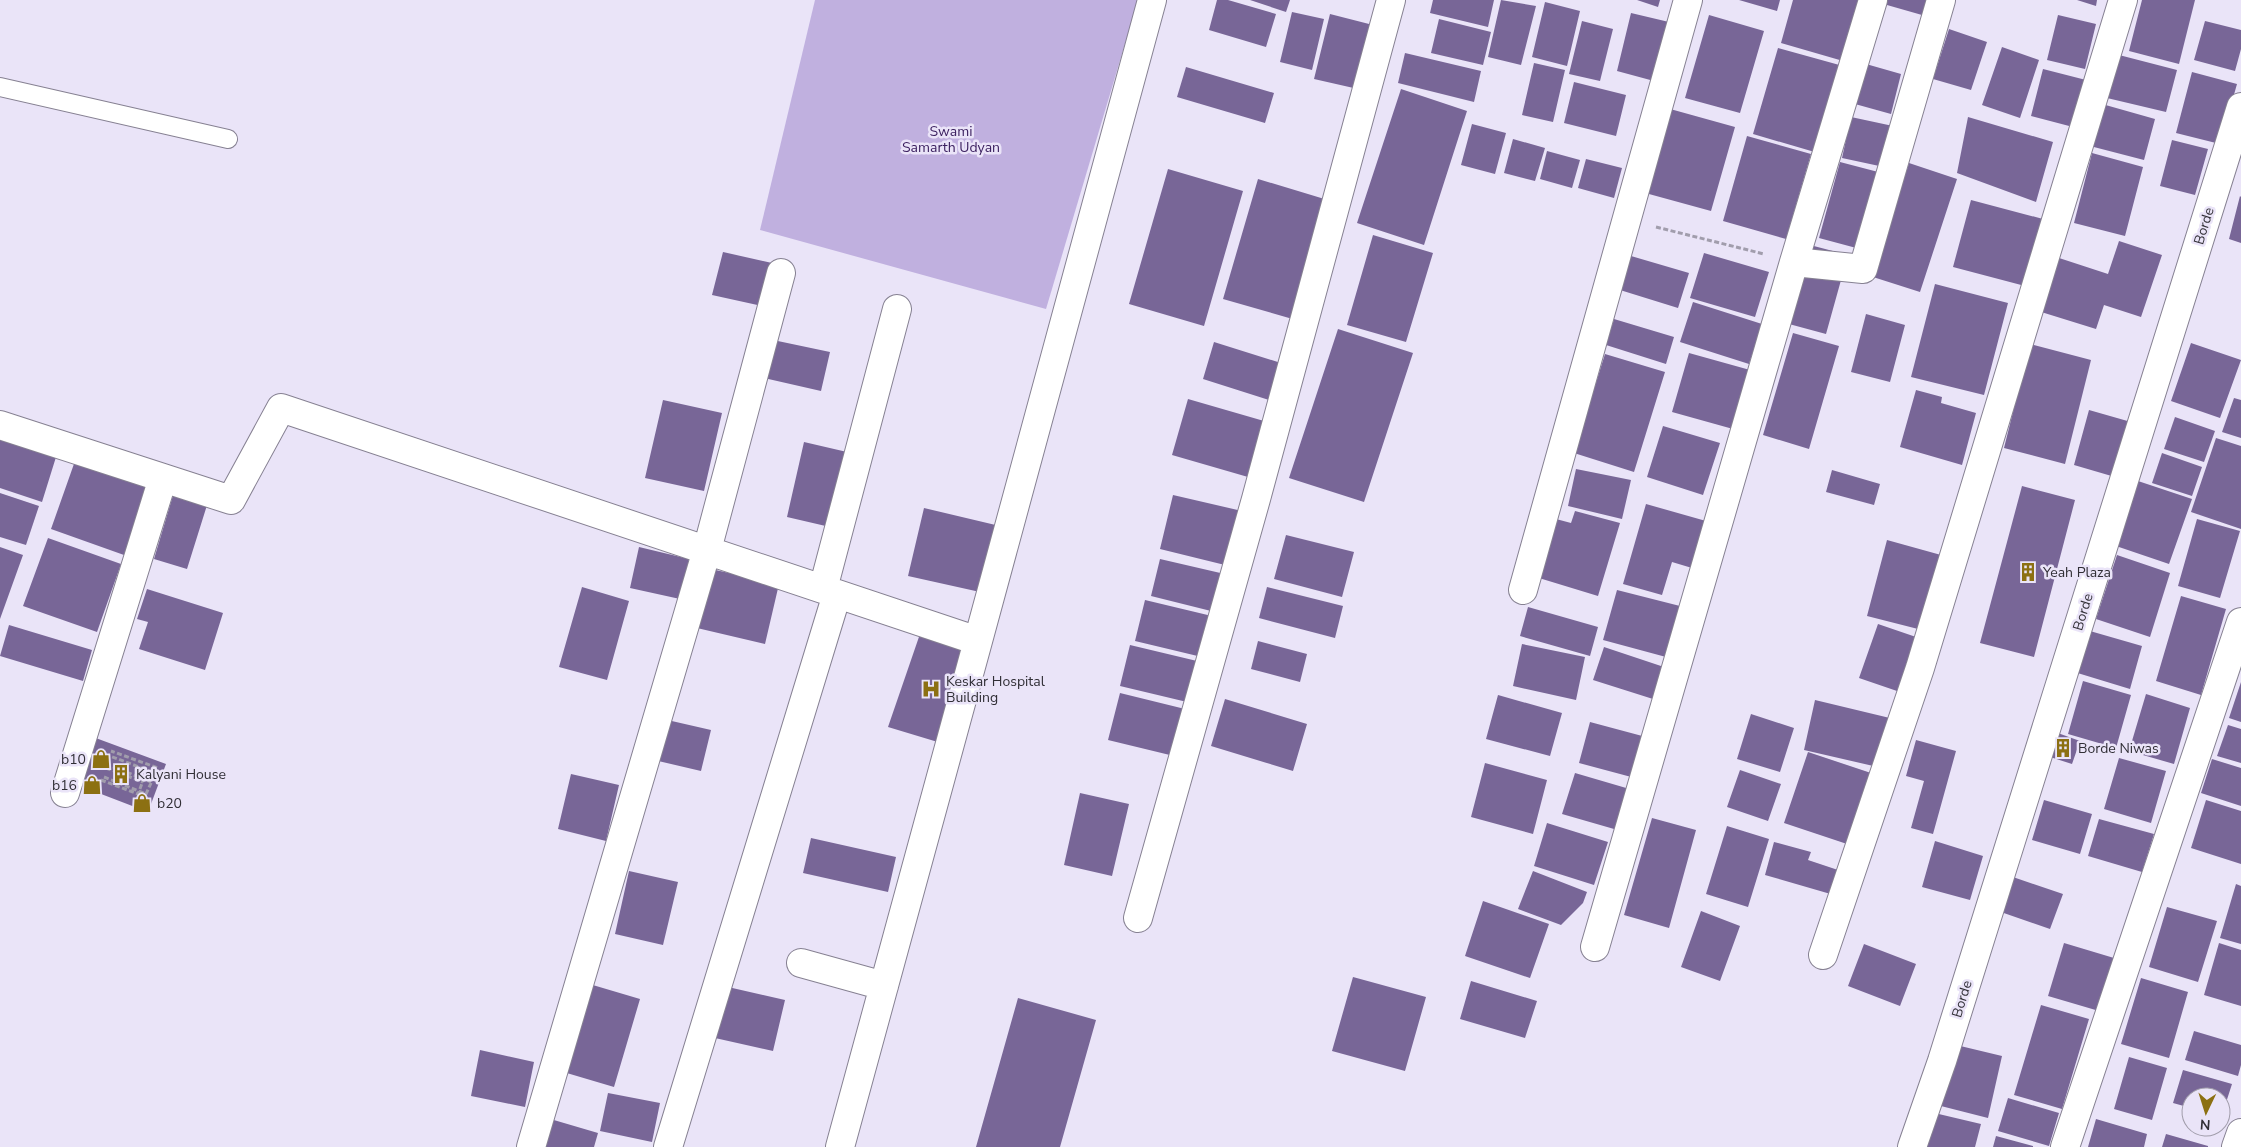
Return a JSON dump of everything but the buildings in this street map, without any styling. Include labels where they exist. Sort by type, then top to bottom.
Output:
[{"type":"street","points":[[840,1147],[1152,0]]},
{"type":"street","points":[[1138,918],[1256,499],[1391,0]]},
{"type":"street","points":[[1522,590],[1688,0]]},
{"type":"street","points":[[1595,947],[1794,262],[1873,0]]},
{"type":"street","points":[[1794,262],[1863,269],[1940,0]]},
{"type":"street","points":[[1823,955],[1920,668],[2123,0]]},
{"type":"street","name":"Borde","points":[[1912,1147],[1942,1061],[2241,107]]},
{"type":"street","points":[[531,1147],[707,550],[781,273]]},
{"type":"street","points":[[668,1147],[830,591],[897,309]]},
{"type":"street","points":[[0,425],[231,500],[281,408],[978,640]]},
{"type":"street","points":[[65,793],[163,478]]},
{"type":"street","points":[[2065,1147],[2241,622]]},
{"type":"street","points":[[801,963],[884,986]]},
{"type":"street","points":[[2236,1147],[2241,1133]]},
{"type":"lane","points":[[0,87],[228,139]]},
{"type":"path","points":[[1627,220],[1794,262]]},
{"type":"path","points":[[107,755],[147,770],[138,794],[99,778],[146,794],[158,768],[108,750]]},
{"type":"path","points":[[143,782],[103,765],[151,782]]},
{"type":"green space","name":"Swami Samarth Udyan","points":[[815,0],[1138,0],[1046,309],[760,230]]},
{"type":"place","name":"Yeah Plaza","points":[[2028,572]]},
{"type":"place","name":"Keskar Hospital Building","points":[[931,689]]},
{"type":"place","name":"Borde Niwas","points":[[2063,748]]},
{"type":"place","name":"b10","points":[[101,759]]},
{"type":"place","name":"Kalyani House","points":[[121,774]]},
{"type":"place","name":"b16","points":[[92,785]]},
{"type":"place","name":"b20","points":[[142,803]]}]
